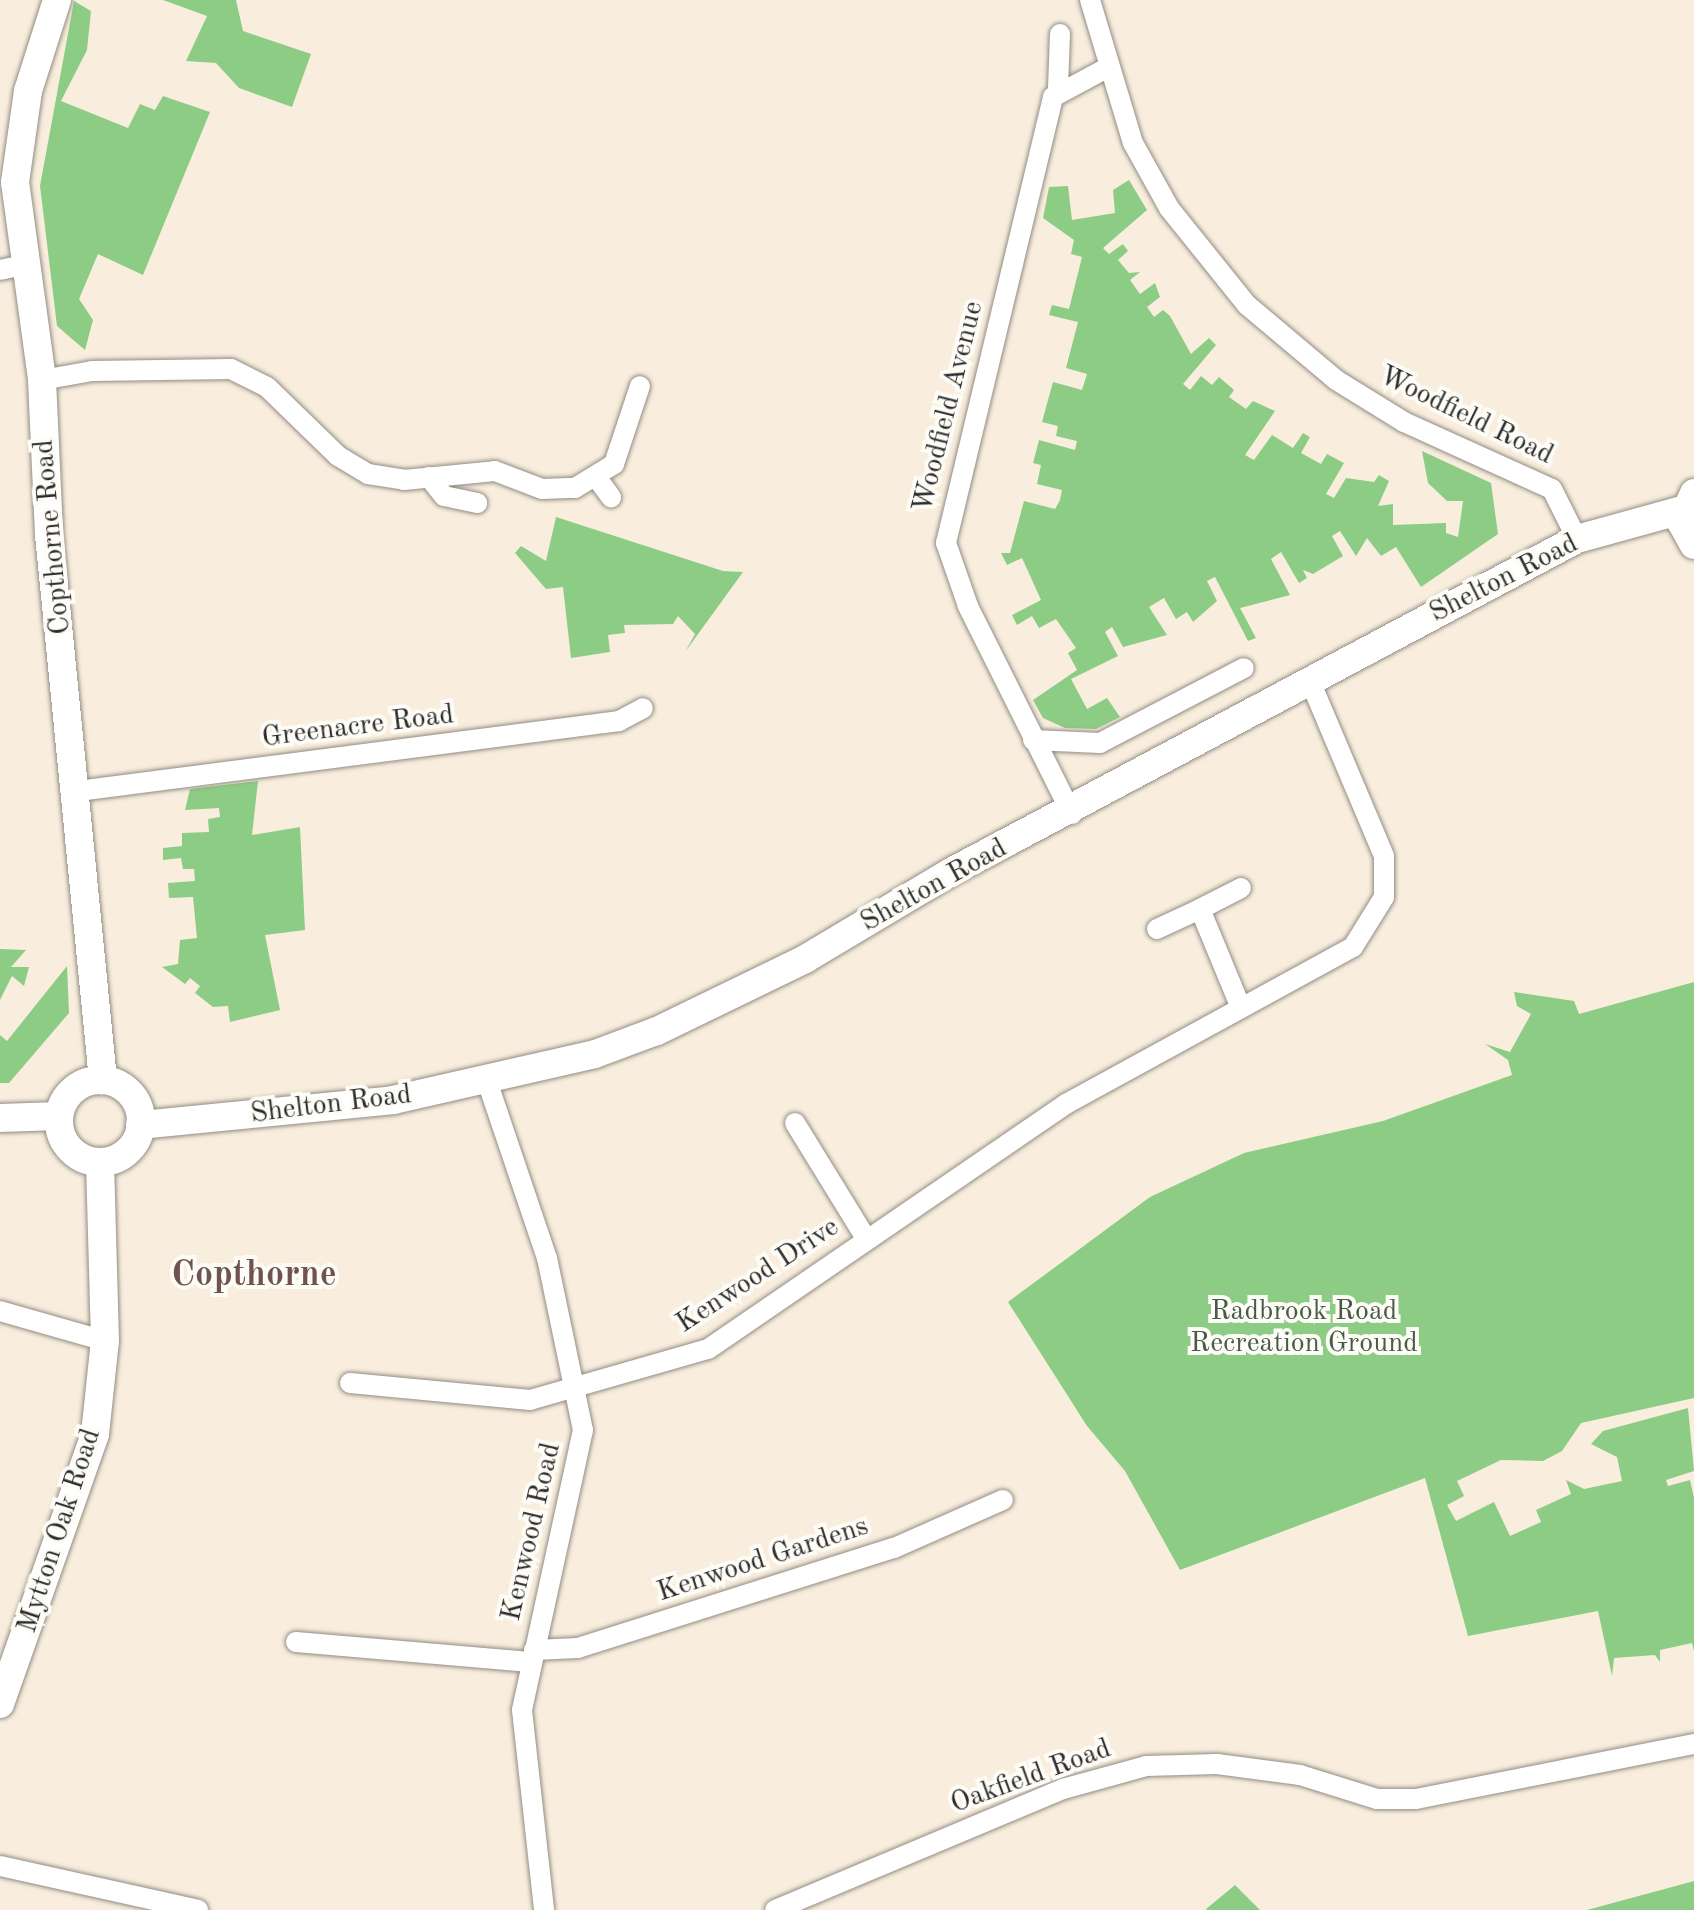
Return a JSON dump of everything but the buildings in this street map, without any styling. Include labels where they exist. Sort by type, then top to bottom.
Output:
[{"type":"main road","name":"Copthorne Road","points":[[57,0],[15,153],[12,267],[42,380],[49,535],[78,791],[103,1080]]},
{"type":"main road","name":"Shelton Road","points":[[140,1125],[393,1100],[595,1054],[700,1012],[951,872],[1072,814],[1577,539],[1688,501]]},
{"type":"main road","points":[[1688,501],[1683,531],[1694,545]]},
{"type":"main road","points":[[103,1080],[127,1090],[140,1125],[131,1147],[100,1162],[74,1153],[59,1116],[74,1089],[103,1080]]},
{"type":"main road","points":[[0,1118],[59,1116]]},
{"type":"main road","name":"Mytton Oak Road","points":[[0,1704],[5,1676],[87,1468],[105,1341],[100,1162]]},
{"type":"street","name":"Woodfield Road","points":[[1090,0],[1105,69],[1169,208],[1247,305],[1336,380],[1404,422],[1552,489],[1577,539]]},
{"type":"street","name":"Woodfield Avenue","points":[[1060,34],[1058,88],[946,543],[1033,740],[1072,814]]},
{"type":"street","points":[[1058,88],[1105,69]]},
{"type":"street","points":[[42,380],[92,371],[231,369],[267,387],[338,456],[368,474],[429,477],[495,471],[542,489],[575,488],[597,478],[614,464],[640,386]]},
{"type":"street","points":[[429,477],[444,496],[477,503]]},
{"type":"street","points":[[597,478],[611,497]]},
{"type":"street","points":[[1033,740],[1100,743],[1244,668]]},
{"type":"street","name":"Kenwood Drive","points":[[350,1383],[530,1400],[579,1391],[708,1349],[1066,1104],[1353,947],[1384,897],[1384,856],[1311,683]]},
{"type":"street","name":"Greenacre Road","points":[[78,791],[619,721],[643,708]]},
{"type":"street","points":[[1157,929],[1241,888]]},
{"type":"street","points":[[1200,909],[1241,1008]]},
{"type":"street","name":"Kenwood Road","points":[[487,1081],[547,1258],[579,1391],[579,1474],[532,1656],[522,1710],[544,1910]]},
{"type":"street","name":"Kenwood Drive","points":[[795,1123],[867,1240]]},
{"type":"street","points":[[0,1311],[105,1341]]},
{"type":"street","name":"Kenwood Gardens","points":[[296,1642],[532,1656],[578,1648],[894,1548],[1003,1500]]},
{"type":"street","name":"Oakfield Road","points":[[775,1910],[1063,1789],[1146,1766],[1217,1764],[1300,1775],[1377,1799],[1416,1799],[1694,1744]]},
{"type":"street","points":[[0,1866],[198,1910]]},
{"type":"green space","points":[[163,0],[236,0],[243,31],[311,54],[292,107],[239,88],[216,63],[186,61],[207,16]]},
{"type":"green space","points":[[74,1],[91,11],[87,50],[61,101],[128,128],[140,104],[155,110],[163,96],[210,112],[143,275],[98,254],[79,299],[93,320],[85,350],[57,326],[40,186]]},
{"type":"green space","points":[[1129,180],[1147,210],[1103,248],[1109,254],[1123,244],[1128,251],[1118,260],[1129,273],[1140,272],[1130,280],[1140,294],[1155,283],[1160,297],[1147,307],[1154,317],[1163,310],[1170,316],[1191,354],[1209,338],[1216,345],[1183,384],[1190,390],[1201,376],[1212,385],[1219,377],[1234,390],[1229,397],[1246,409],[1253,401],[1275,411],[1245,455],[1254,460],[1272,435],[1293,448],[1303,433],[1310,437],[1301,453],[1321,464],[1327,454],[1344,463],[1326,494],[1334,498],[1346,478],[1374,482],[1379,475],[1389,481],[1378,506],[1393,504],[1393,525],[1446,523],[1446,533],[1458,537],[1463,501],[1447,501],[1428,483],[1422,451],[1491,483],[1498,534],[1421,587],[1396,547],[1381,556],[1367,538],[1356,556],[1340,531],[1332,536],[1343,556],[1313,574],[1303,570],[1307,578],[1299,583],[1281,552],[1271,559],[1290,595],[1240,608],[1256,638],[1248,641],[1215,577],[1207,581],[1217,601],[1193,622],[1187,612],[1176,619],[1164,598],[1149,607],[1167,635],[1123,647],[1112,627],[1105,632],[1118,656],[1071,679],[1087,709],[1107,698],[1120,717],[1096,729],[1065,728],[1043,718],[1033,700],[1077,670],[1068,653],[1076,648],[1056,619],[1039,628],[1032,616],[1017,625],[1012,615],[1041,600],[1022,558],[1007,565],[1001,553],[1010,553],[1024,501],[1055,509],[1060,500],[1062,490],[1037,484],[1041,465],[1033,463],[1039,440],[1075,450],[1077,441],[1056,436],[1058,426],[1042,422],[1053,382],[1082,390],[1087,374],[1066,368],[1078,322],[1049,315],[1052,305],[1069,309],[1082,257],[1071,254],[1074,240],[1043,218],[1049,187],[1068,186],[1072,220],[1115,213],[1113,190]]},
{"type":"green space","points":[[556,517],[723,571],[743,572],[685,652],[695,634],[678,616],[673,624],[624,625],[625,633],[608,635],[610,652],[571,658],[563,587],[546,589],[515,553],[521,546],[546,561]]},
{"type":"green space","points":[[258,781],[252,835],[300,827],[305,930],[265,935],[280,1010],[230,1022],[228,1006],[213,1007],[195,993],[200,986],[190,978],[185,984],[162,967],[178,964],[180,940],[197,938],[193,897],[169,898],[168,883],[195,881],[194,869],[183,869],[181,858],[163,860],[163,848],[182,846],[182,833],[209,832],[208,819],[220,817],[219,808],[185,810],[190,789]]},
{"type":"green space","points":[[0,949],[26,950],[11,967],[29,967],[24,986],[12,976],[0,1000]]},
{"type":"green space","points":[[67,966],[69,1013],[9,1083],[0,1083],[0,1035],[7,1041]]},
{"type":"green space","name":"Radbrook Road Recreation Ground","points":[[1694,982],[1694,1398],[1581,1423],[1562,1451],[1543,1461],[1501,1460],[1457,1481],[1464,1496],[1447,1505],[1456,1521],[1494,1502],[1510,1536],[1541,1522],[1536,1510],[1571,1494],[1566,1480],[1584,1489],[1622,1481],[1617,1457],[1591,1444],[1603,1431],[1688,1408],[1694,1471],[1666,1480],[1668,1486],[1690,1480],[1694,1498],[1694,1651],[1692,1643],[1660,1650],[1660,1662],[1655,1655],[1614,1658],[1612,1676],[1598,1611],[1468,1636],[1425,1478],[1180,1570],[1125,1471],[1087,1426],[1008,1302],[1150,1197],[1244,1153],[1383,1121],[1512,1075],[1508,1060],[1485,1044],[1510,1052],[1531,1014],[1517,1006],[1514,992],[1574,1001],[1579,1014]]},
{"type":"green space","points":[[1694,1881],[1694,1910],[1587,1910]]},
{"type":"green space","points":[[1235,1885],[1260,1910],[1206,1909]]},
{"type":"district","name":"Copthorne","points":[[254,1277]]}]
